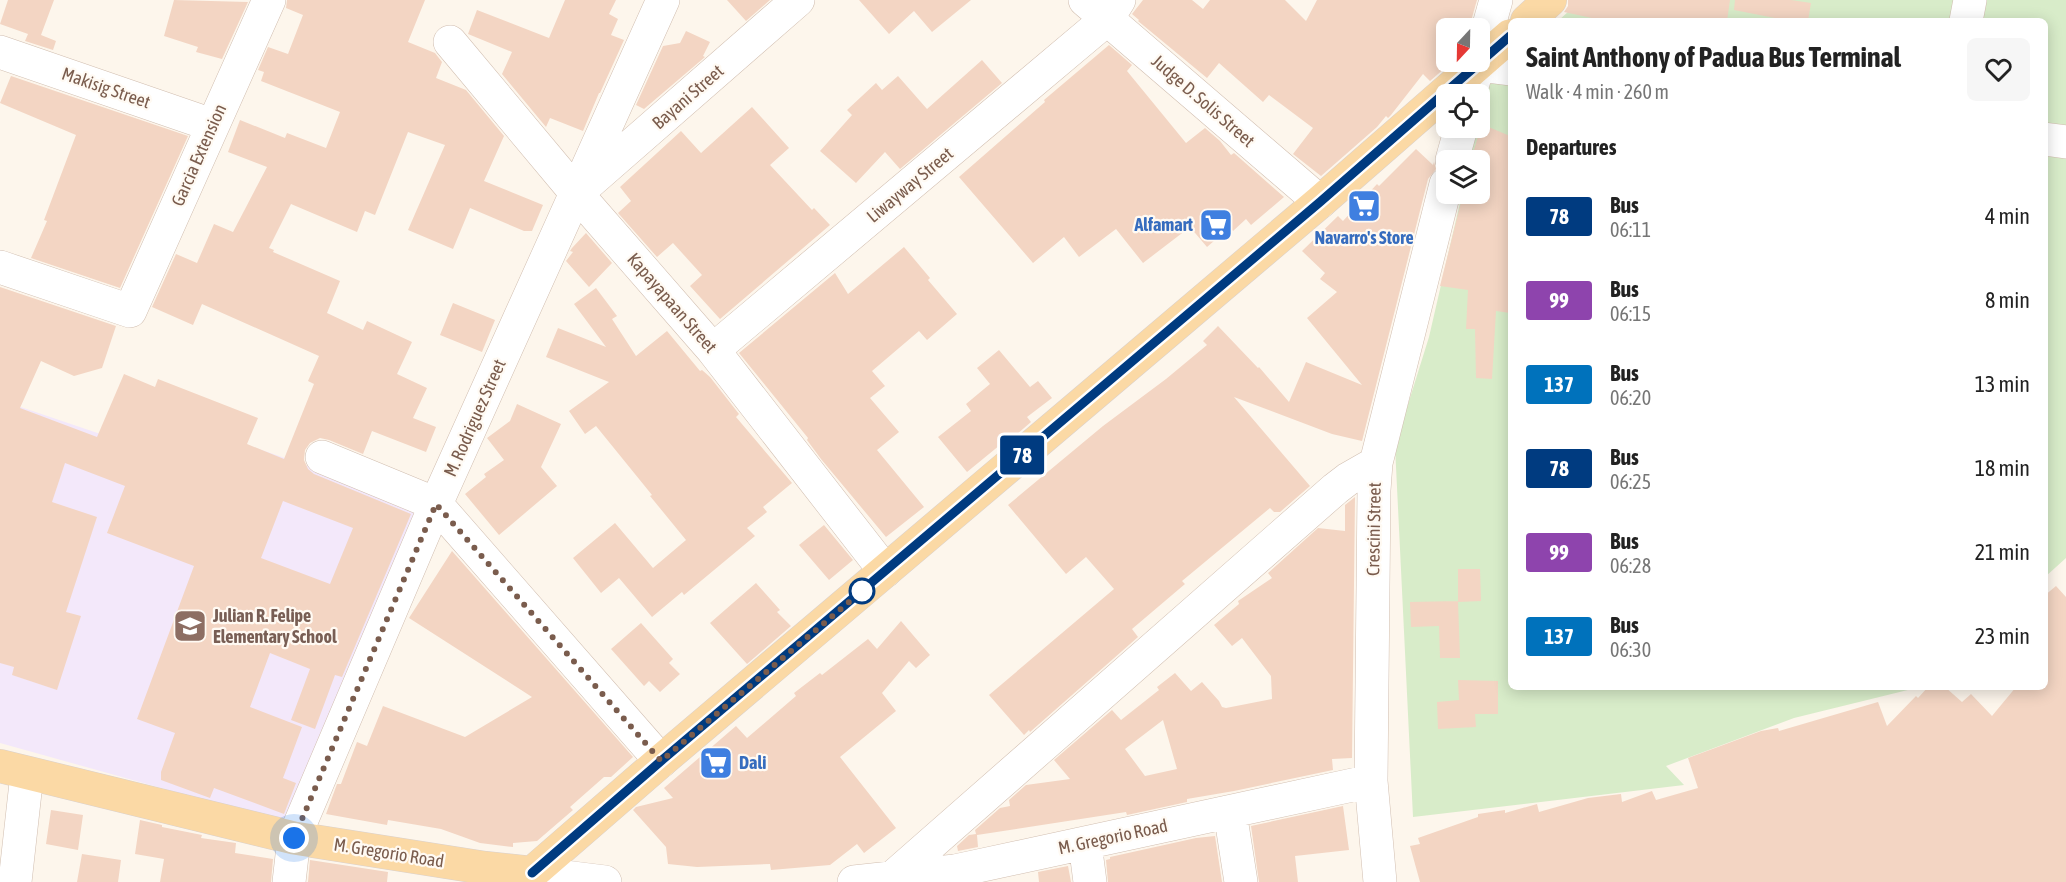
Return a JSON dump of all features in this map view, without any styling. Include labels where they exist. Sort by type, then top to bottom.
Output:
[{"type":"main road","points":[[1530,18],[1550,0]]},
{"type":"main road","points":[[532,873],[1320,202],[1474,80],[1508,38]]},
{"type":"main road","name":"M. Gregorio Road","points":[[14,770],[294,838],[484,875],[532,873]]},
{"type":"street","name":"Garcia Extension","points":[[0,267],[130,311],[269,0]]},
{"type":"street","name":"M. Rodriguez Street","points":[[289,882],[294,838],[436,504],[663,0]]},
{"type":"street","name":"Bayani Street","points":[[577,194],[798,0]]},
{"type":"street","points":[[1474,80],[1496,0]]},
{"type":"street","points":[[1967,18],[1970,0]]},
{"type":"street","name":"Judge D. Solis Street","points":[[1104,6],[1320,202]]},
{"type":"street","name":"Liwayway Street","points":[[712,350],[1104,6]]},
{"type":"street","name":"Kapayapaan Street","points":[[450,42],[712,350],[885,571]]},
{"type":"street","name":"Makisig Street","points":[[0,52],[212,125]]},
{"type":"street","points":[[1474,80],[1508,70]]},
{"type":"street","points":[[2048,140],[2066,142]]},
{"type":"street","name":"Crescini Street","points":[[1380,882],[1371,781],[1376,463],[1441,204]]},
{"type":"street","points":[[322,457],[436,504],[661,761]]},
{"type":"street","points":[[892,878],[1335,489],[1376,463]]},
{"type":"street","points":[[14,770],[15,882]]},
{"type":"street","name":"M. Gregorio Road","points":[[854,882],[892,878],[956,877],[1085,843],[1371,781]]},
{"type":"street","points":[[1230,812],[1241,882]]},
{"type":"street","points":[[1085,843],[1090,882]]},
{"type":"street","name":"M. Gregorio Road","points":[[532,873],[605,882]]},
{"type":"shaded area","name":"Julian R. Felipe Elementary School","points":[[0,400],[201,468],[213,433],[431,509],[294,825],[0,743]]},
{"type":"green space","points":[[1581,0],[2066,0],[2066,558],[2048,574],[2048,18],[1561,18]]},
{"type":"green space","points":[[1508,64],[1508,690],[1908,690],[1794,718],[1666,766],[1684,785],[1413,817],[1395,446],[1429,337],[1460,204],[1490,204],[1490,150],[1472,150],[1475,138],[1490,138],[1490,84],[1487,84],[1488,79]]},
{"type":"building","points":[[8,0],[54,0],[41,35],[56,41],[53,50],[25,41],[28,34],[0,24]]},
{"type":"building","points":[[174,0],[248,2],[222,59],[196,52],[198,47],[164,36]]},
{"type":"building","points":[[287,0],[425,0],[408,42],[435,53],[442,62],[436,78],[466,90],[504,136],[484,181],[543,205],[532,231],[524,231],[470,208],[453,249],[408,230],[445,145],[408,132],[375,215],[365,211],[357,232],[291,204],[269,248],[274,250],[273,252],[340,281],[327,313],[363,330],[367,321],[412,342],[397,374],[427,388],[413,418],[436,427],[426,452],[372,431],[363,454],[320,438],[310,443],[305,450],[304,460],[308,469],[314,474],[411,514],[342,677],[335,675],[315,729],[291,720],[310,669],[270,653],[250,707],[302,727],[283,778],[296,783],[284,814],[214,788],[210,798],[161,780],[161,772],[175,733],[137,719],[194,566],[107,533],[125,486],[65,463],[52,502],[97,517],[66,612],[81,616],[57,690],[12,675],[14,667],[0,663],[0,287],[116,326],[102,368],[74,376],[41,361],[20,408],[97,437],[124,374],[155,387],[158,379],[258,418],[247,444],[284,459],[314,384],[308,381],[319,356],[202,304],[193,325],[152,307],[176,254],[197,263],[214,224],[233,232],[267,167],[228,152],[240,120],[285,138],[287,133],[326,148],[340,112],[261,81],[264,72],[258,70],[268,47],[288,54],[303,15],[286,8]],"holes":[[[283,501],[353,528],[330,584],[261,558]]]},
{"type":"building","points":[[565,0],[616,0],[609,14],[618,19],[611,35],[624,40],[583,131],[550,118],[546,127],[502,74],[512,52],[468,34],[477,10],[549,38]]},
{"type":"building","points":[[727,0],[770,0],[746,21]]},
{"type":"building","points":[[859,0],[971,0],[932,32],[914,11],[889,34]]},
{"type":"building","points":[[1143,0],[1192,0],[1203,9],[1210,0],[1285,0],[1306,21],[1317,0],[1477,0],[1472,18],[1436,18],[1436,72],[1440,72],[1430,81],[1423,74],[1388,118],[1386,116],[1377,127],[1321,176],[1293,154],[1313,128],[1269,95],[1263,102],[1219,63],[1207,78],[1132,14]]},
{"type":"building","points":[[1568,0],[1730,0],[1727,18],[1592,18],[1564,12],[1568,6]]},
{"type":"building","points":[[1735,0],[1791,0],[1811,3],[1808,18],[1775,18],[1734,10]]},
{"type":"building","points":[[686,31],[710,42],[703,56],[705,57],[644,109],[636,105],[663,46],[680,43]]},
{"type":"building","points":[[1109,45],[1132,65],[1127,71],[1186,143],[1205,128],[1231,155],[1234,153],[1284,197],[1251,225],[1246,219],[1233,231],[1230,227],[1207,247],[1190,227],[1143,263],[1116,229],[1079,257],[1064,237],[1033,263],[959,177]]},
{"type":"building","points":[[982,60],[1002,83],[900,169],[885,152],[856,183],[820,151],[852,115],[847,110],[876,83],[882,90],[898,76],[927,109]]},
{"type":"building","points":[[11,76],[188,136],[120,288],[31,258],[47,221],[44,220],[76,135],[0,103]]},
{"type":"building","points":[[752,107],[789,148],[770,165],[812,210],[814,208],[830,225],[720,319],[690,286],[702,275],[673,243],[657,257],[618,213],[631,201],[620,187],[681,131],[701,153]]},
{"type":"building","points":[[1490,128],[1508,135],[1508,313],[1496,311],[1492,379],[1476,378],[1475,329],[1466,329],[1468,290],[1440,286],[1460,204],[1490,204],[1490,150],[1474,150],[1478,138],[1490,138]]},
{"type":"building","points":[[1416,149],[1433,165],[1434,162],[1436,169],[1428,179],[1362,441],[1332,434],[1234,397],[1310,486],[1280,512],[1274,512],[1270,508],[1182,581],[1185,584],[1132,629],[1138,637],[1024,735],[989,695],[1114,589],[1086,557],[1066,574],[1008,505],[1103,426],[1207,345],[1203,341],[1218,326],[1259,367],[1289,402],[1306,362],[1362,385],[1307,318],[1337,292],[1320,279],[1325,273],[1302,251],[1338,216],[1343,221],[1377,184],[1379,186]]},
{"type":"building","points":[[586,233],[612,263],[589,287],[566,261],[573,252],[570,251],[572,248]]},
{"type":"building","points":[[904,247],[957,314],[927,340],[919,331],[872,371],[885,386],[870,398],[899,432],[877,450],[924,507],[886,537],[821,459],[807,440],[808,438],[739,353],[835,273],[848,294]]},
{"type":"building","points":[[596,288],[617,316],[612,319],[636,356],[667,331],[700,371],[702,370],[710,377],[739,414],[736,417],[792,483],[763,507],[767,512],[747,528],[755,536],[684,595],[682,592],[652,617],[619,578],[601,593],[573,558],[615,523],[653,568],[686,540],[596,426],[585,434],[569,411],[609,382],[546,357],[558,328],[606,347],[574,304]]},
{"type":"building","points":[[453,303],[495,320],[482,352],[440,335]]},
{"type":"building","points":[[999,350],[1030,387],[1038,381],[1052,398],[1027,417],[1031,422],[1002,447],[1000,445],[967,472],[938,437],[971,411],[966,404],[990,384],[977,368]]},
{"type":"building","points":[[517,404],[561,424],[541,467],[557,486],[499,535],[465,494],[486,477],[484,474],[504,460],[487,438],[510,421]]},
{"type":"building","points":[[1355,497],[1352,758],[1332,759],[1333,770],[1187,799],[1187,802],[1127,815],[1126,812],[977,835],[978,847],[958,851],[957,846],[969,835],[976,834],[975,830],[1000,808],[1010,806],[1009,800],[1026,785],[1070,779],[1054,760],[1112,710],[1121,720],[1159,690],[1157,687],[1175,673],[1191,691],[1202,682],[1222,707],[1272,699],[1271,676],[1242,638],[1232,646],[1214,625],[1239,604],[1238,601],[1272,578],[1268,573],[1318,528],[1345,531],[1345,505]],"holes":[[[1163,720],[1177,769],[1145,776],[1125,749]]]},
{"type":"building","points":[[824,525],[853,560],[829,580],[799,545]]},
{"type":"building","points":[[452,551],[633,757],[611,777],[604,777],[570,807],[573,810],[537,841],[513,843],[513,847],[480,843],[441,829],[388,820],[387,825],[326,814],[337,784],[341,784],[357,742],[367,746],[383,706],[465,737],[532,697],[409,618]]},
{"type":"building","points":[[1458,569],[1480,569],[1481,601],[1458,602]]},
{"type":"building","points":[[756,583],[780,610],[777,612],[791,626],[747,664],[710,623]]},
{"type":"building","points":[[2056,586],[2066,597],[2066,882],[1420,882],[1410,846],[1420,844],[1418,838],[1478,817],[1478,814],[1505,810],[1505,813],[1537,804],[1539,812],[1588,798],[1621,794],[1622,802],[1652,791],[1656,800],[1698,788],[1688,758],[1761,731],[1778,728],[1779,731],[1878,702],[1887,726],[1916,696],[1918,698],[1925,690],[1948,690],[1962,702],[1971,694],[1992,716],[2014,690],[2048,690],[2048,593]]},
{"type":"building","points":[[1458,601],[1460,658],[1440,658],[1439,626],[1411,627],[1410,602]]},
{"type":"building","points":[[901,621],[930,655],[916,668],[909,661],[882,693],[896,711],[840,757],[896,828],[864,853],[857,844],[830,865],[771,870],[770,864],[697,867],[668,864],[666,847],[633,810],[636,807],[673,798],[664,788],[736,726],[747,738],[796,696],[794,693],[820,673],[822,675],[868,639],[877,649]]},
{"type":"building","points":[[641,623],[673,659],[669,663],[680,674],[660,692],[649,681],[644,686],[611,649]]},
{"type":"building","points":[[1458,680],[1498,681],[1498,714],[1475,714],[1476,727],[1438,729],[1437,702],[1459,700]]},
{"type":"building","points":[[1343,806],[1349,850],[1295,856],[1298,882],[1259,882],[1251,826]]},
{"type":"building","points":[[51,810],[83,815],[78,850],[46,844]]},
{"type":"building","points":[[140,820],[202,835],[201,838],[236,843],[235,853],[273,859],[271,882],[160,882],[164,859],[135,854]]},
{"type":"building","points":[[1215,836],[1222,882],[1108,882],[1106,860],[1110,857]]},
{"type":"building","points":[[82,854],[121,860],[118,882],[77,882]]},
{"type":"building","points":[[310,860],[388,872],[387,882],[308,882]]},
{"type":"building","points":[[1068,866],[1071,882],[1039,882],[1038,872]]},
{"type":"bus line","name":"78","points":[[532,873],[1320,202],[1508,38]]},
{"type":"place","name":"Navarro's Store","points":[[1364,206]]},
{"type":"place","name":"Alfamart","points":[[1216,225]]},
{"type":"place","name":"Julian R. Felipe Elementary School","points":[[190,626]]},
{"type":"place","name":"Dali","points":[[716,763]]},
{"type":"route","points":[[294,838],[436,504],[661,761],[868,586],[862,591]]}]
